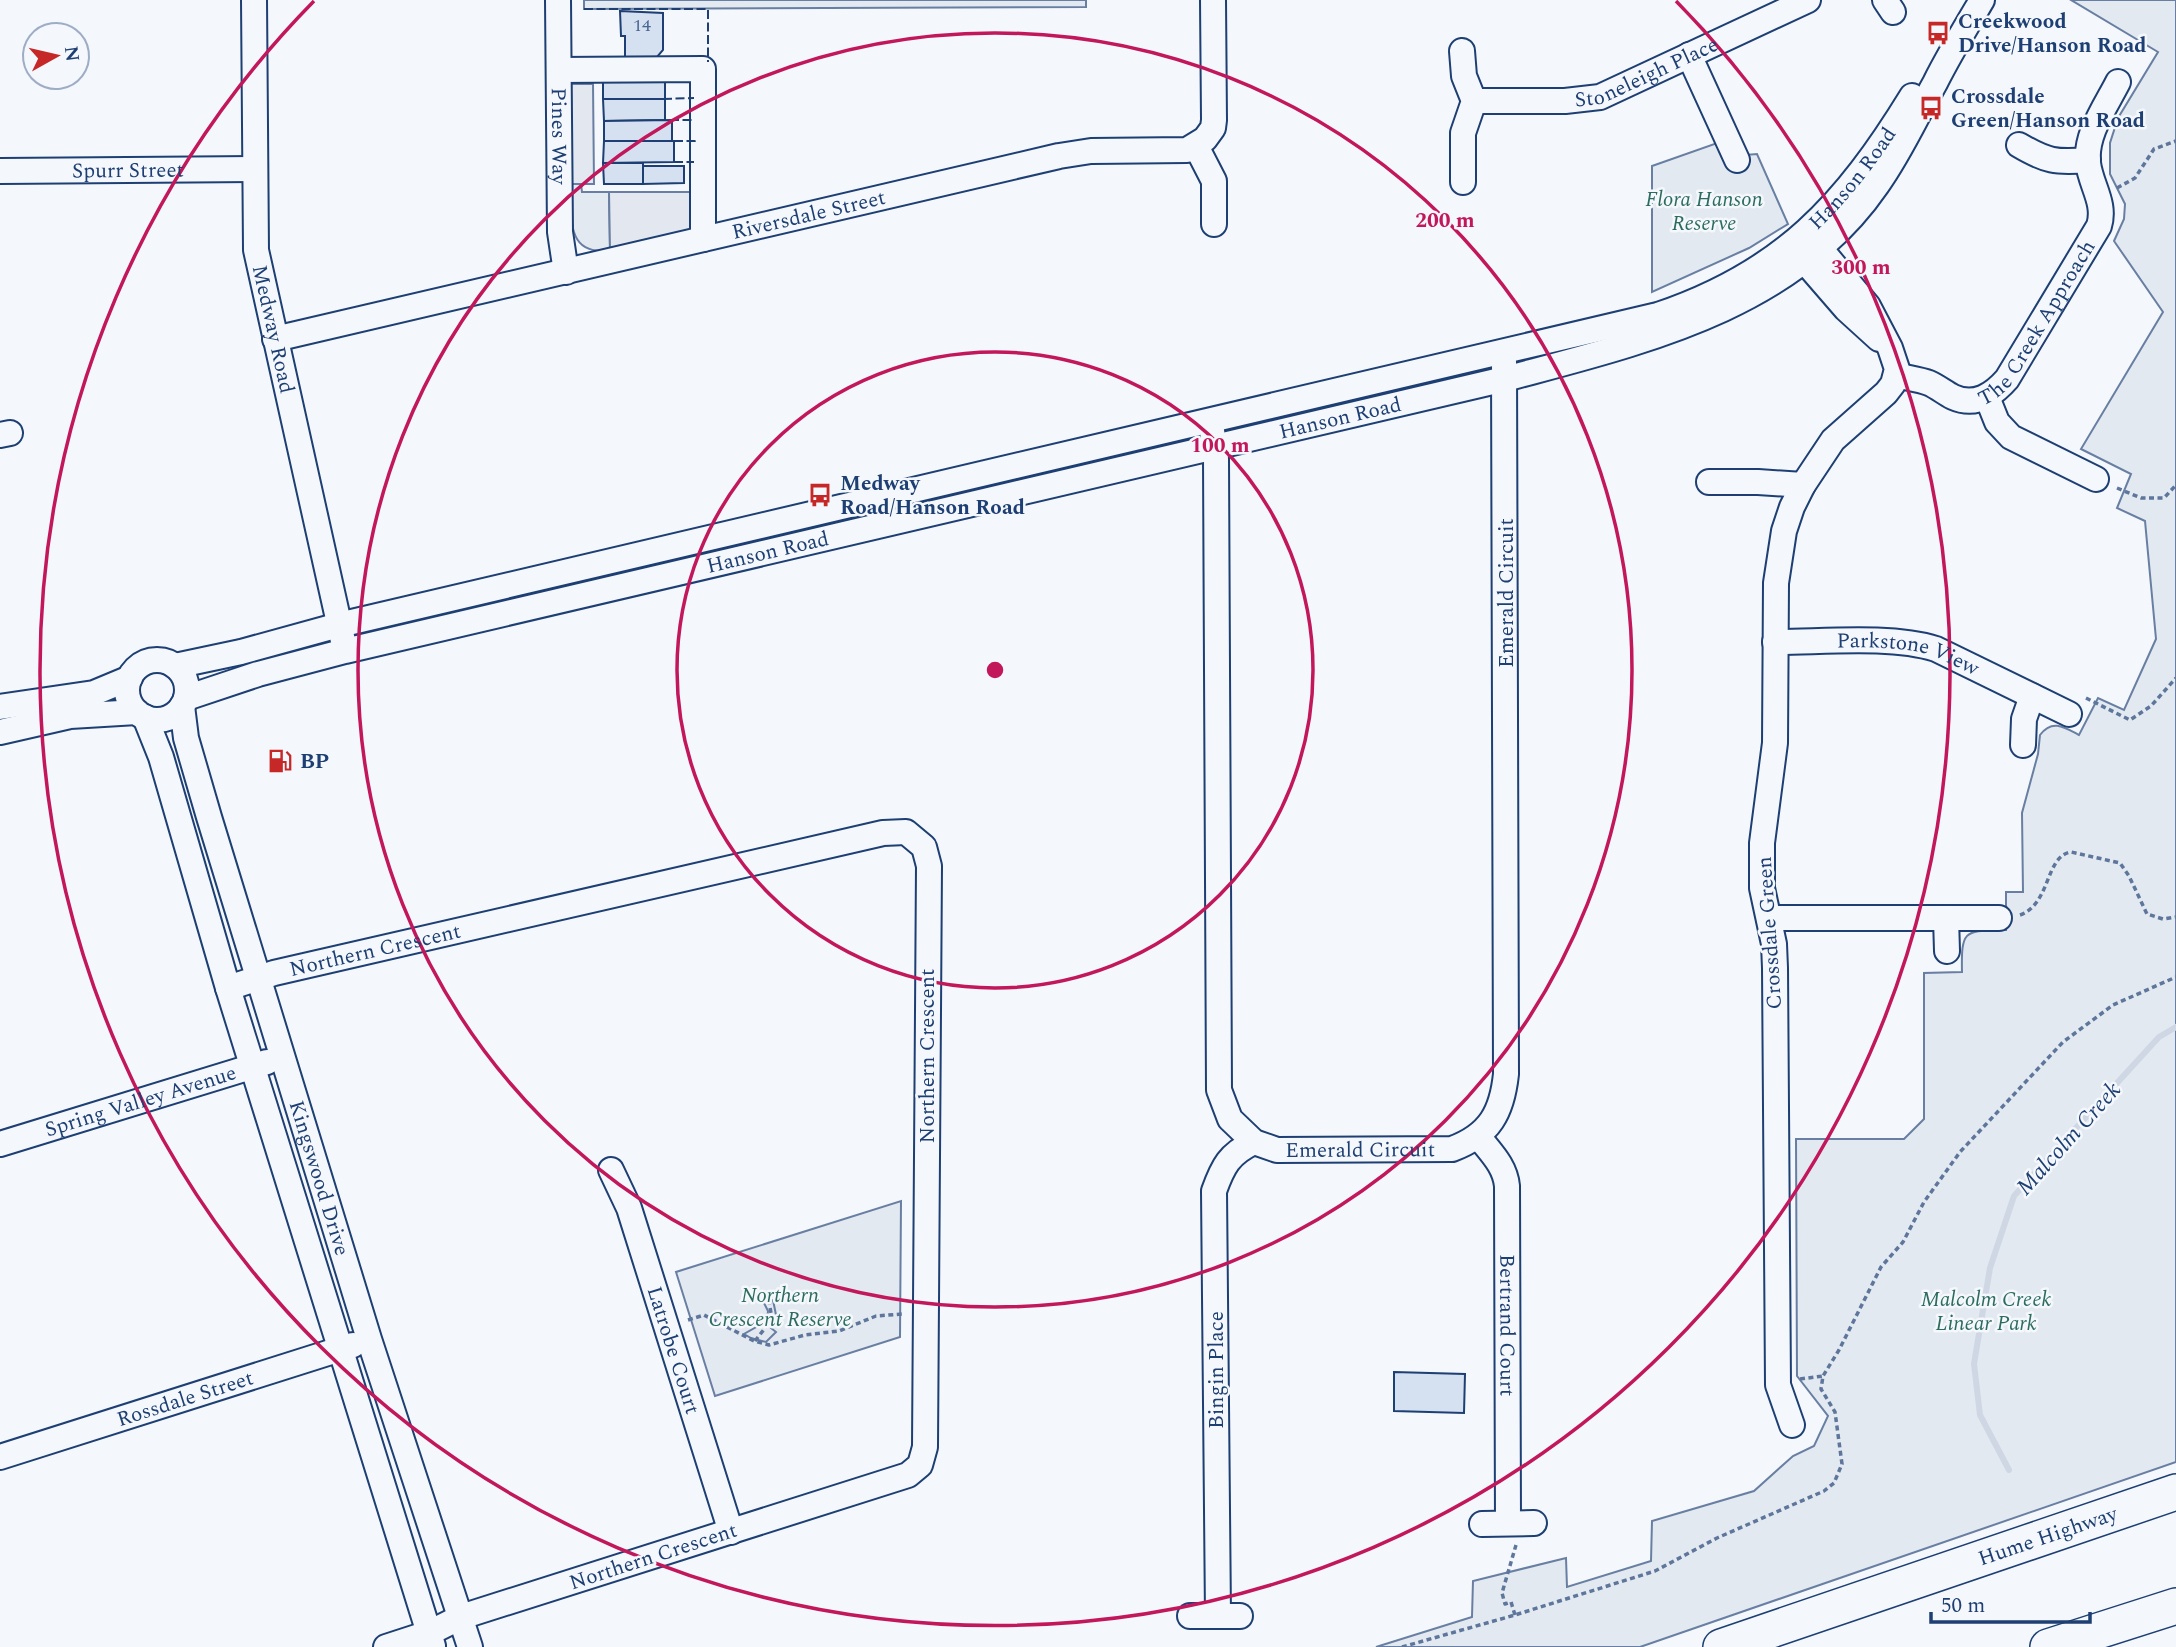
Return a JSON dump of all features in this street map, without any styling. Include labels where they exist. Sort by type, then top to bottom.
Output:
[{"type":"highway","name":"Hume Highway","points":[[1721,1647],[2176,1492]]},
{"type":"highway","points":[[2048,1647],[2176,1606]]},
{"type":"street","name":"Medway Road","points":[[254,0],[256,250],[345,651]]},
{"type":"street","name":"Pines Way","points":[[558,0],[560,232],[566,272]]},
{"type":"street","points":[[1213,0],[1214,120],[1213,128],[1196,146],[1213,181],[1214,224]]},
{"type":"street","name":"Stoneleigh Place","points":[[1474,102],[1565,101],[1600,97],[1808,0]]},
{"type":"street","name":"Hanson Road","points":[[184,702],[258,674],[345,651],[1505,379],[1605,352],[1696,322],[1765,289],[1805,246],[1872,156],[1930,65],[1964,0]]},
{"type":"street","name":"Hanson Road","points":[[175,666],[241,652],[339,625],[1658,315],[1689,304],[1805,246],[1851,217],[1876,187],[1895,158],[1982,0]]},
{"type":"street","points":[[1462,51],[1464,76],[1474,102],[1463,133],[1463,182]]},
{"type":"street","points":[[1689,55],[1737,160]]},
{"type":"street","points":[[559,70],[703,69],[703,239]]},
{"type":"street","name":"The Creek Approach","points":[[1896,375],[1926,382],[1962,400],[1970,401],[1987,397],[1997,391],[2007,379],[2099,226],[2102,208],[2090,175],[2088,160],[2096,123],[2118,82]]},
{"type":"street","points":[[2019,145],[2043,159],[2054,162],[2088,160]]},
{"type":"street","name":"Riversdale Street","points":[[275,340],[1059,156],[1091,151],[1175,152],[1196,146]]},
{"type":"street","name":"Spurr Street","points":[[0,171],[255,169]]},
{"type":"street","points":[[1805,246],[1846,309],[1891,348],[1896,360],[1896,375]]},
{"type":"street","name":"Emerald Circuit","points":[[1254,1142],[1276,1150],[1441,1150],[1464,1144],[1478,1136],[1500,1109],[1506,1074],[1504,351]]},
{"type":"street","name":"Crossdale Green","points":[[1792,1425],[1778,1385],[1776,1357],[1775,968],[1762,888],[1762,843],[1775,743],[1775,642],[1779,560],[1784,531],[1803,485],[1833,440],[1886,393],[1896,375]]},
{"type":"street","points":[[1987,397],[1997,422],[2011,437],[2096,479]]},
{"type":"street","points":[[1209,420],[1215,446],[1220,1090],[1230,1119],[1254,1142]]},
{"type":"street","points":[[1709,482],[1758,481],[1803,485]]},
{"type":"street","name":"Parkstone View","points":[[1775,642],[1901,642],[1923,645],[2069,713]]},
{"type":"street","points":[[0,732],[70,716],[141,715],[161,720],[177,712],[184,702],[185,681],[175,666],[159,660],[149,661],[134,670],[128,696],[141,715]]},
{"type":"street","points":[[0,707],[94,694],[130,678]]},
{"type":"street","points":[[2023,745],[2024,719],[2032,696]]},
{"type":"street","name":"Kingswood Drive","points":[[184,702],[186,738],[209,817],[369,1339],[470,1647]]},
{"type":"street","name":"Kingswood Drive","points":[[141,715],[161,757],[252,1067],[431,1640]]},
{"type":"street","points":[[180,825],[209,817]]},
{"type":"street","name":"Northern Crescent","points":[[228,988],[258,977],[883,832],[906,832],[924,847],[929,866],[925,1447],[920,1465],[908,1475],[461,1617],[431,1640],[386,1647]]},
{"type":"street","points":[[1769,918],[1999,918]]},
{"type":"street","points":[[1946,918],[1947,951]]},
{"type":"street","name":"Spring Valley Avenue","points":[[0,1144],[282,1057]]},
{"type":"street","name":"Bertrand Court","points":[[1478,1136],[1506,1174],[1512,1534]]},
{"type":"street","name":"Bingin Place","points":[[1189,1616],[1229,1616],[1214,1191],[1223,1167],[1237,1150],[1254,1142]]},
{"type":"street","name":"Latrobe Court","points":[[611,1170],[629,1208],[731,1531]]},
{"type":"street","name":"Rossdale Street","points":[[0,1457],[369,1339]]},
{"type":"street","points":[[1482,1524],[1512,1534],[1534,1523]]},
{"type":"path","points":[[2099,196],[2135,178],[2154,149],[2176,141]]},
{"type":"path","points":[[2096,479],[2141,498],[2164,498],[2176,485]]},
{"type":"path","points":[[2069,713],[2078,694],[2130,720],[2151,706],[2176,678]]},
{"type":"path","points":[[1999,918],[2028,913],[2037,905],[2056,863],[2066,852],[2120,863],[2147,914],[2157,919],[2176,917]]},
{"type":"path","points":[[1402,1647],[1655,1571],[1717,1538],[1824,1491],[1834,1483],[1842,1464],[1835,1412],[1821,1389],[1823,1376],[1881,1266],[1903,1242],[1924,1202],[1960,1152],[2063,1042],[2113,1005],[2176,977]]},
{"type":"path","points":[[754,1341],[772,1319],[769,1301]]},
{"type":"path","points":[[688,1320],[704,1315],[754,1341],[775,1345],[805,1335],[839,1331],[876,1315],[902,1314]]},
{"type":"path","points":[[1512,1534],[1502,1593],[1505,1604],[1511,1602],[1515,1615]]},
{"type":"green space","points":[[584,0],[1086,0],[1086,7],[584,9]]},
{"type":"green space","name":"Malcolm Creek Linear Park","points":[[2071,0],[2176,0],[2176,1462],[1640,1647],[1376,1647],[1472,1617],[1473,1581],[1566,1558],[1567,1587],[1651,1561],[1652,1521],[1754,1491],[1793,1456],[1814,1446],[1828,1416],[1797,1376],[1796,1139],[1904,1139],[1924,1119],[1924,973],[1962,972],[1963,947],[1968,935],[1974,932],[2006,930],[2006,892],[2023,892],[2022,813],[2038,754],[2040,735],[2049,727],[2058,726],[2079,735],[2098,698],[2124,710],[2156,639],[2145,521],[2117,508],[2131,474],[2081,449],[2163,312],[2114,241],[2124,219],[2125,204],[2110,174],[2110,143],[2118,118],[2158,52]]},
{"type":"green space","name":"Flora Hanson Reserve","points":[[1720,142],[1745,155],[1757,154],[1788,224],[1749,248],[1652,292],[1652,166]]},
{"type":"green space","points":[[571,184],[581,184],[582,192],[609,192],[610,250],[585,247],[578,240],[572,220]]},
{"type":"green space","name":"Northern Crescent Reserve","points":[[901,1201],[900,1337],[715,1396],[676,1272]]},
{"type":"shaded area","points":[[571,84],[593,84],[594,184],[571,184]]},
{"type":"shaded area","points":[[609,192],[699,192],[699,228],[610,250]]},
{"type":"shaded area","points":[[773,1300],[776,1315],[771,1328],[776,1332],[766,1342],[744,1334],[767,1321],[768,1311],[763,1301]]},
{"type":"building","points":[[620,11],[663,13],[663,50],[657,57],[625,59],[625,36],[621,36]]},
{"type":"building","points":[[603,77],[665,77],[665,99],[603,99]]},
{"type":"building","points":[[603,99],[665,99],[665,120],[604,121]]},
{"type":"building","points":[[672,120],[672,141],[604,141],[604,121]]},
{"type":"building","points":[[604,141],[674,141],[674,162],[603,163]]},
{"type":"building","points":[[603,163],[643,163],[643,184],[604,184]]},
{"type":"building","points":[[643,166],[684,166],[684,183],[643,184]]},
{"type":"building","points":[[1394,1372],[1465,1374],[1464,1413],[1394,1411]]},
{"type":"waterway","name":"Malcolm Creek","points":[[2009,1470],[1980,1415],[1974,1364],[1990,1268],[2014,1196],[2159,1037],[2176,1027]]},
{"type":"fence","points":[[584,9],[708,9],[708,62]]},
{"type":"fence","points":[[663,99],[694,98]]},
{"type":"fence","points":[[670,120],[695,120]]},
{"type":"fence","points":[[674,141],[695,139]]},
{"type":"fence","points":[[674,162],[694,162]]},
{"type":"place","name":"Creekwood Drive/Hanson Road","points":[[1938,33]]},
{"type":"place","name":"Crossdale Green/Hanson Road","points":[[1931,108]]},
{"type":"place","name":"Medway Road/Hanson Road","points":[[820,495]]},
{"type":"place","name":"BP","points":[[280,761]]}]
